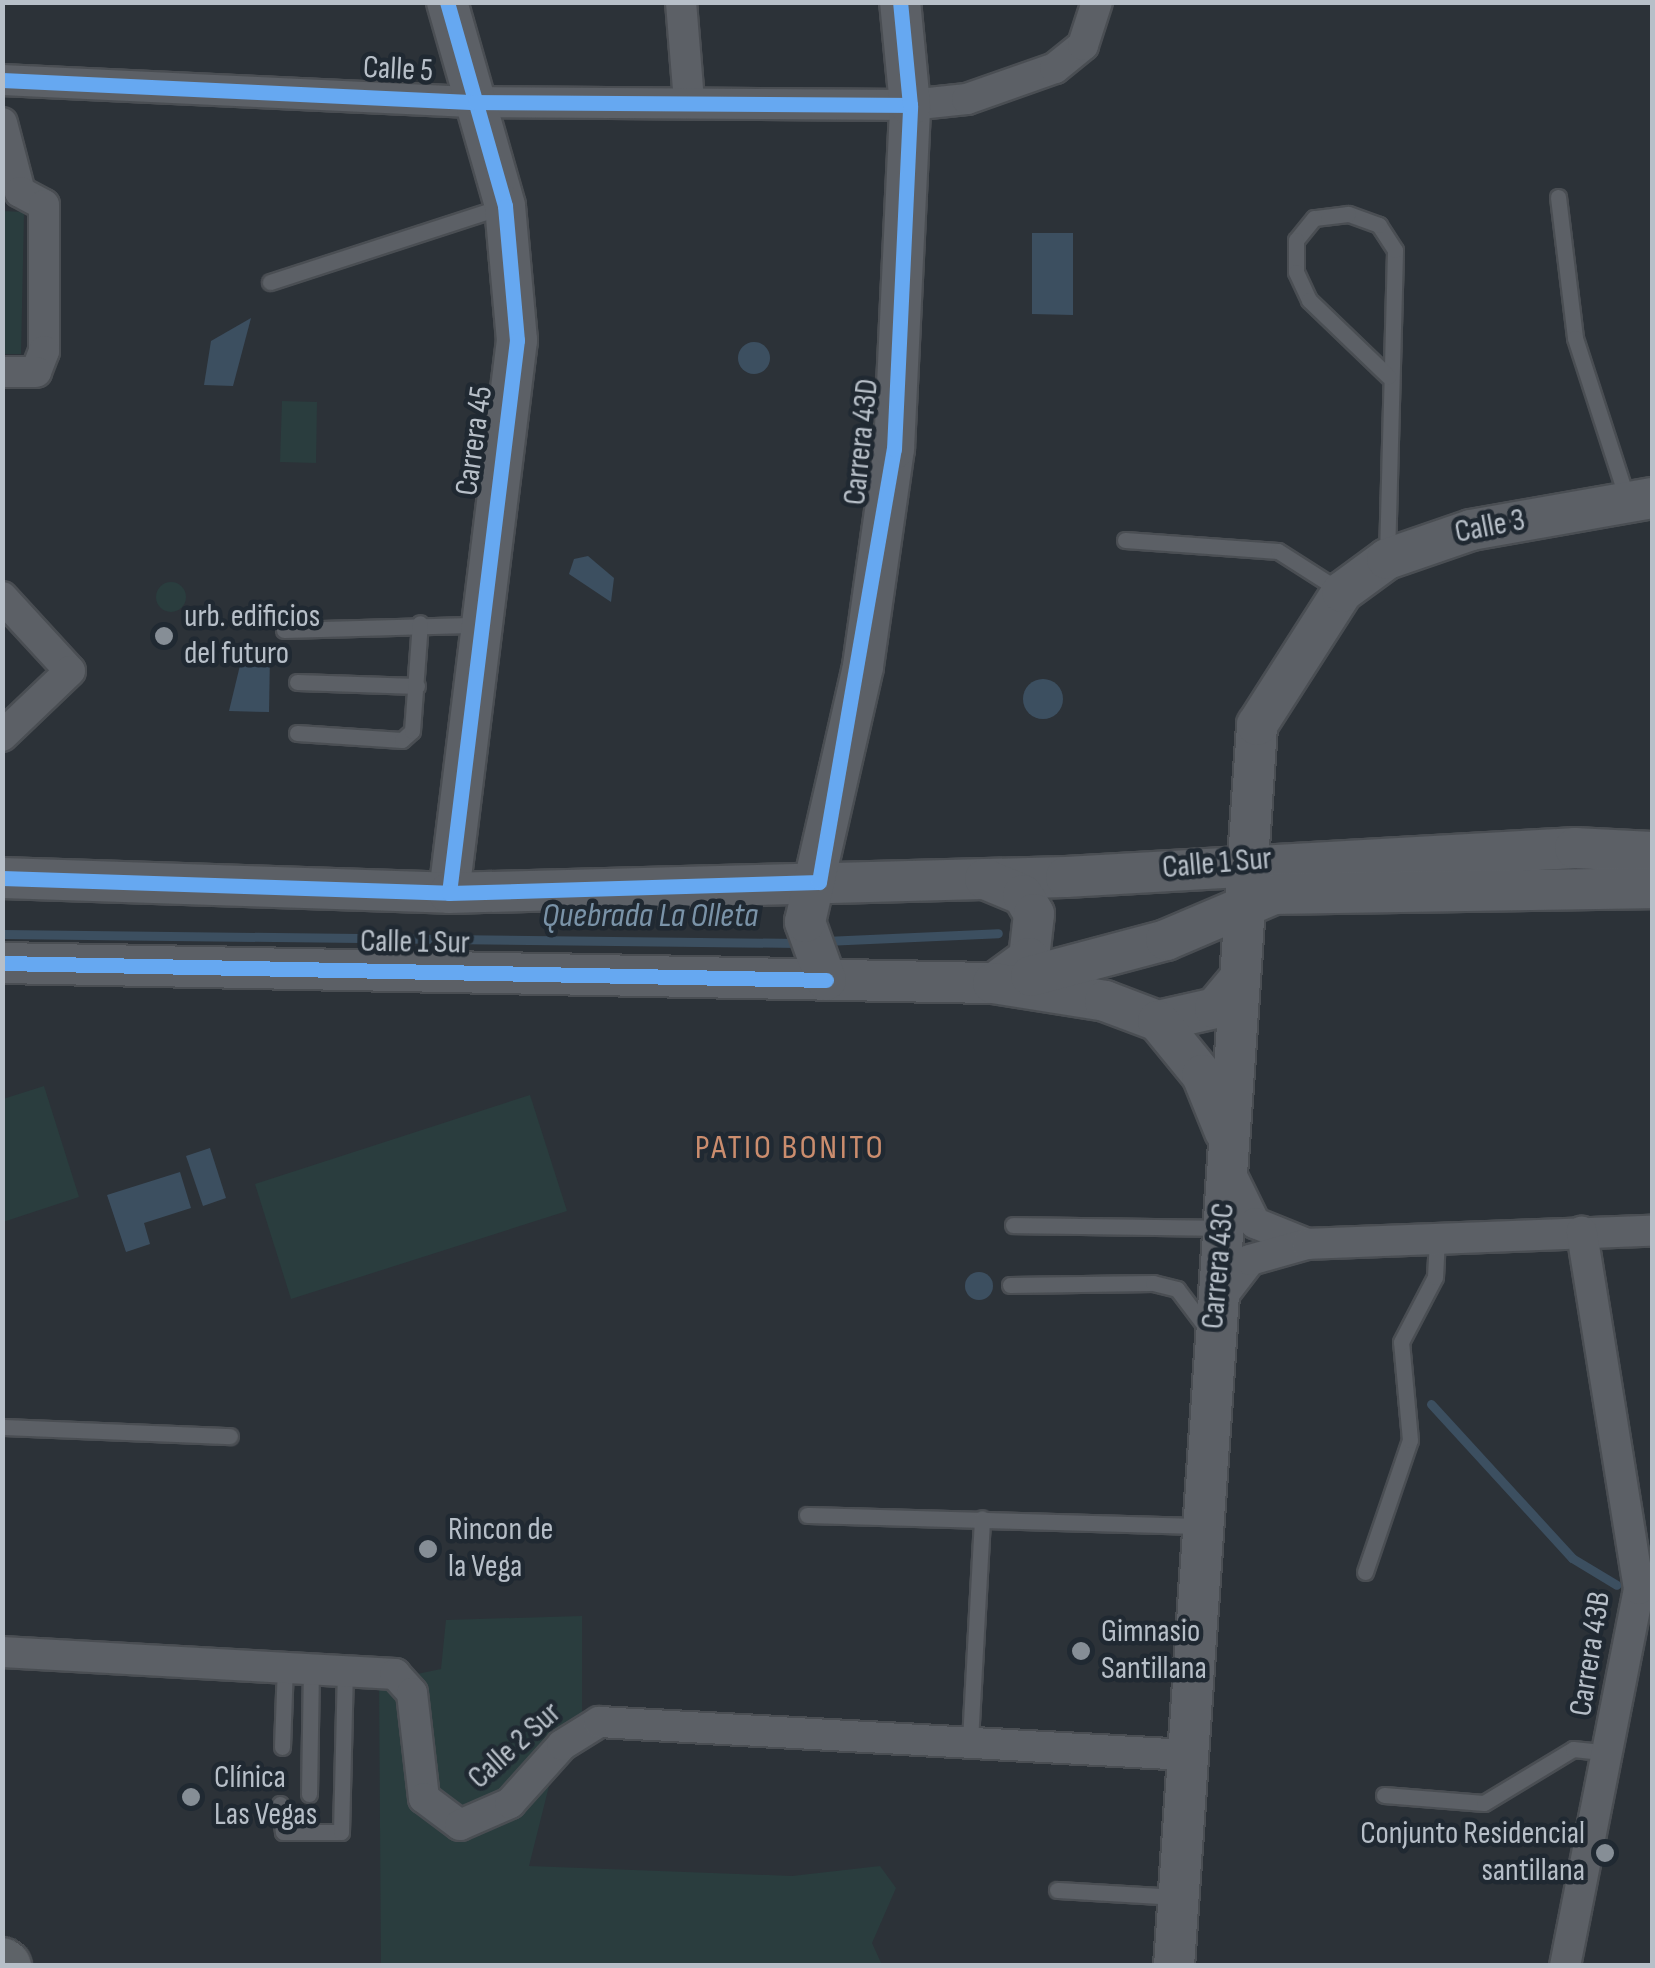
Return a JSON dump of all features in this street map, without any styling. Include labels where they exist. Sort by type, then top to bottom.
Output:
[{"type":"street","name":"Carrera 45","points":[[447,2],[505,206],[516,340],[449,893]]},
{"type":"street","points":[[681,2],[690,102]]},
{"type":"street","name":"Carrera 43D","points":[[826,980],[807,942],[894,450],[910,105],[900,2]]},
{"type":"street","name":"Calle 5","points":[[2,80],[475,102],[910,105],[1013,87],[1082,44],[1097,2]]},
{"type":"street","points":[[2,123],[10,185],[44,205],[44,350],[36,372],[2,372]]},
{"type":"street","name":"Calle 3","points":[[1342,592],[1387,558],[1456,533],[1640,500]]},
{"type":"street","name":"Carrera 43C","points":[[1174,1966],[1199,1526],[1257,725],[1342,592]]},
{"type":"street","points":[[2,597],[70,671],[2,736]]},
{"type":"street","name":"Calle 1 Sur","points":[[992,983],[1115,957],[1247,880],[1652,852]]},
{"type":"street","name":"Calle 1 Sur","points":[[2,878],[449,893],[981,878],[1652,888]]},
{"type":"street","points":[[981,878],[1023,894],[1034,914],[1030,958],[992,983]]},
{"type":"street","name":"Calle 1 Sur","points":[[2,963],[992,983],[1105,1001],[1158,1021]]},
{"type":"street","points":[[1240,978],[1215,1008],[1158,1021],[1202,1075],[1255,1223],[1307,1244]]},
{"type":"street","points":[[1215,1322],[1250,1260],[1307,1244],[1652,1231]]},
{"type":"street","name":"Carrera 43B","points":[[1565,1966],[1610,1754],[1639,1588],[1582,1232]]},
{"type":"street","name":"Calle 2 Sur","points":[[2,1652],[345,1669],[406,1682],[432,1810],[460,1825],[493,1816],[562,1745],[600,1722],[1187,1755]]},
{"type":"lane","points":[[1558,197],[1576,338],[1640,500]]},
{"type":"lane","points":[[270,282],[505,206]]},
{"type":"lane","points":[[1387,558],[1388,376],[1396,250],[1379,225],[1348,214],[1314,218],[1296,240],[1296,272],[1310,300],[1388,376]]},
{"type":"lane","points":[[1125,540],[1278,551],[1342,592]]},
{"type":"lane","points":[[297,733],[402,740],[412,732],[420,624]]},
{"type":"lane","points":[[284,630],[420,624],[482,626]]},
{"type":"lane","points":[[298,682],[417,686]]},
{"type":"lane","points":[[1012,1225],[1222,1228]]},
{"type":"lane","points":[[1365,1572],[1410,1440],[1402,1342],[1436,1276],[1438,1239]]},
{"type":"lane","points":[[1010,1285],[1177,1289],[1215,1322]]},
{"type":"lane","points":[[2,1427],[230,1436]]},
{"type":"lane","points":[[807,1516],[1199,1526]]},
{"type":"lane","points":[[970,1741],[982,1518]]},
{"type":"lane","points":[[282,1747],[298,1667]]},
{"type":"lane","points":[[298,1667],[310,1794]]},
{"type":"lane","points":[[280,1804],[283,1832],[340,1832],[345,1669]]},
{"type":"lane","points":[[1384,1796],[1484,1804],[1573,1749],[1610,1754]]},
{"type":"lane","points":[[1057,1890],[1178,1897]]},
{"type":"shaded area","points":[[3,211],[24,212],[21,354],[3,354]]},
{"type":"shaded area","points":[[282,401],[317,402],[316,463],[280,462]]},
{"type":"shaded area","points":[[171,582],[182,586],[186,597],[182,608],[171,612],[160,608],[156,597],[160,586]]},
{"type":"shaded area","points":[[44,1086],[79,1197],[3,1222],[3,1099]]},
{"type":"shaded area","points":[[530,1095],[567,1211],[291,1299],[255,1184]]},
{"type":"shaded area","points":[[582,1616],[582,1718],[562,1734],[529,1866],[792,1876],[880,1866],[896,1888],[872,1943],[882,1965],[381,1965],[379,1682],[441,1669],[446,1620]]},
{"type":"water","points":[[1032,233],[1073,233],[1073,315],[1032,314]]},
{"type":"water","points":[[251,318],[233,386],[204,385],[211,341]]},
{"type":"water","points":[[754,342],[765,347],[770,358],[765,369],[754,374],[743,369],[738,358],[743,347]]},
{"type":"water","points":[[588,556],[614,578],[611,602],[569,574],[574,559]]},
{"type":"water","points":[[243,653],[270,653],[269,712],[229,711]]},
{"type":"water","points":[[1043,679],[1057,685],[1063,699],[1057,713],[1043,719],[1029,713],[1023,699],[1029,685]]},
{"type":"water","points":[[210,1148],[226,1198],[203,1206],[186,1156]]},
{"type":"water","points":[[180,1172],[191,1208],[144,1223],[150,1244],[126,1252],[107,1195]]},
{"type":"water","points":[[979,1272],[989,1276],[993,1286],[989,1296],[979,1300],[969,1296],[965,1286],[969,1276]]},
{"type":"waterway","name":"Quebrada La Olleta","points":[[825,941],[998,933]]},
{"type":"waterway","name":"Quebrada La Olleta","points":[[2,934],[800,943]]},
{"type":"waterway","name":"Quebrada La Olleta","points":[[1431,1404],[1572,1558],[1617,1585]]},
{"type":"cycle path","points":[[447,2],[505,206],[517,340],[449,893]]},
{"type":"cycle path","points":[[2,878],[449,893],[819,882],[894,449],[910,105],[900,2]]},
{"type":"cycle path","points":[[2,80],[475,102],[910,105]]},
{"type":"cycle path","points":[[2,963],[826,980]]},
{"type":"place","name":"urb. edificios del futuro","points":[[164,636]]},
{"type":"place","name":"Rincon de la Vega","points":[[428,1549]]},
{"type":"place","name":"Gimnasio Santillana","points":[[1081,1651]]},
{"type":"place","name":"Clínica Las Vegas","points":[[191,1797]]},
{"type":"place","name":"Conjunto Residencial santillana","points":[[1605,1853]]},
{"type":"district","name":"PATIO BONITO","points":[[790,1148]]}]
